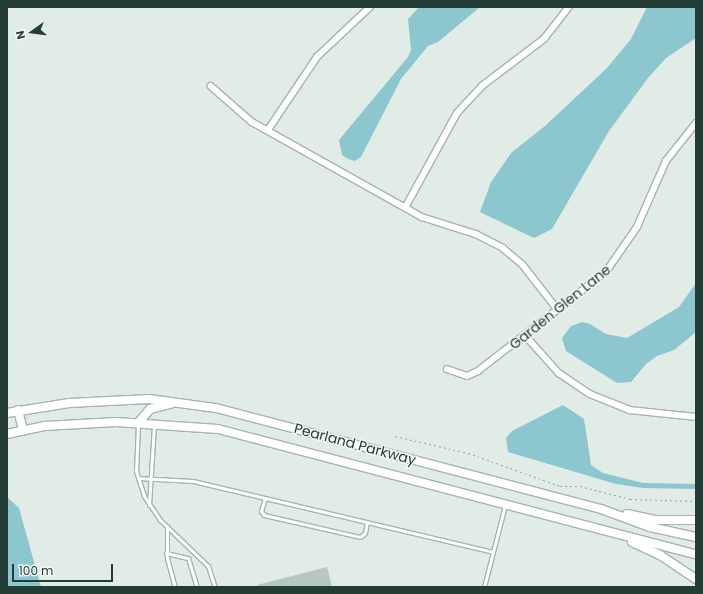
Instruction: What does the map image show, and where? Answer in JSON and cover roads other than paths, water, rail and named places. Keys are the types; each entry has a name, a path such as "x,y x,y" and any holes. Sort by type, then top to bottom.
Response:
{"main road":[{"name":"Pearland Parkway","path":"7,413 18,410 110,400 185,402 216,408 601,509 650,527 696,537"},
{"path":"138,423 150,409 185,402"},
{"path":"18,410 23,430"},
{"name":"Pearland Parkway","path":"7,434 23,430 77,424 154,423 218,429 253,437 605,532 696,554"},
{"path":"601,509 656,520 696,520"},
{"path":"605,532 660,555 696,579"}],"street":[{"path":"268,130 317,57 370,7"},
{"path":"405,208 457,113 482,86 544,39 569,7"},
{"path":"211,86 241,115 405,208 434,222 476,234 503,248 523,265 558,310"},
{"name":"Garden Glen Lane","path":"447,369 460,375 473,374 526,336 606,272 622,251 666,161 696,123"},
{"path":"526,336 559,373 590,394 630,410 696,417"}],"lane":[{"path":"138,423 138,478 149,505 208,566 215,587"},
{"path":"149,505 152,479 154,423"},
{"path":"138,478 193,481 493,552"},
{"path":"265,498 261,511 264,514 360,537 365,534 367,522"},
{"path":"484,587 505,505"},
{"path":"168,526 166,553 174,587"},
{"path":"166,553 188,558 197,587"}],"water":[{"path":"419,7 480,7 438,42 428,46 401,79 361,157 355,161 348,159 342,155 339,140 408,57 411,50 408,19"},
{"path":"647,7 696,7 696,38 666,58 648,78 609,131 552,229 534,238 480,212 491,182 512,152 545,126 607,68 631,39"},
{"path":"696,283 696,332 674,350 657,356 646,364 631,382 617,383 566,351 562,338 571,326 582,322 590,324 606,334 627,338 679,307"},
{"path":"563,405 584,419 591,465 603,473 643,483 696,484 696,489 643,488 616,484 508,452 506,438 512,431"},
{"path":"7,497 19,508 41,587 7,587"}]}
